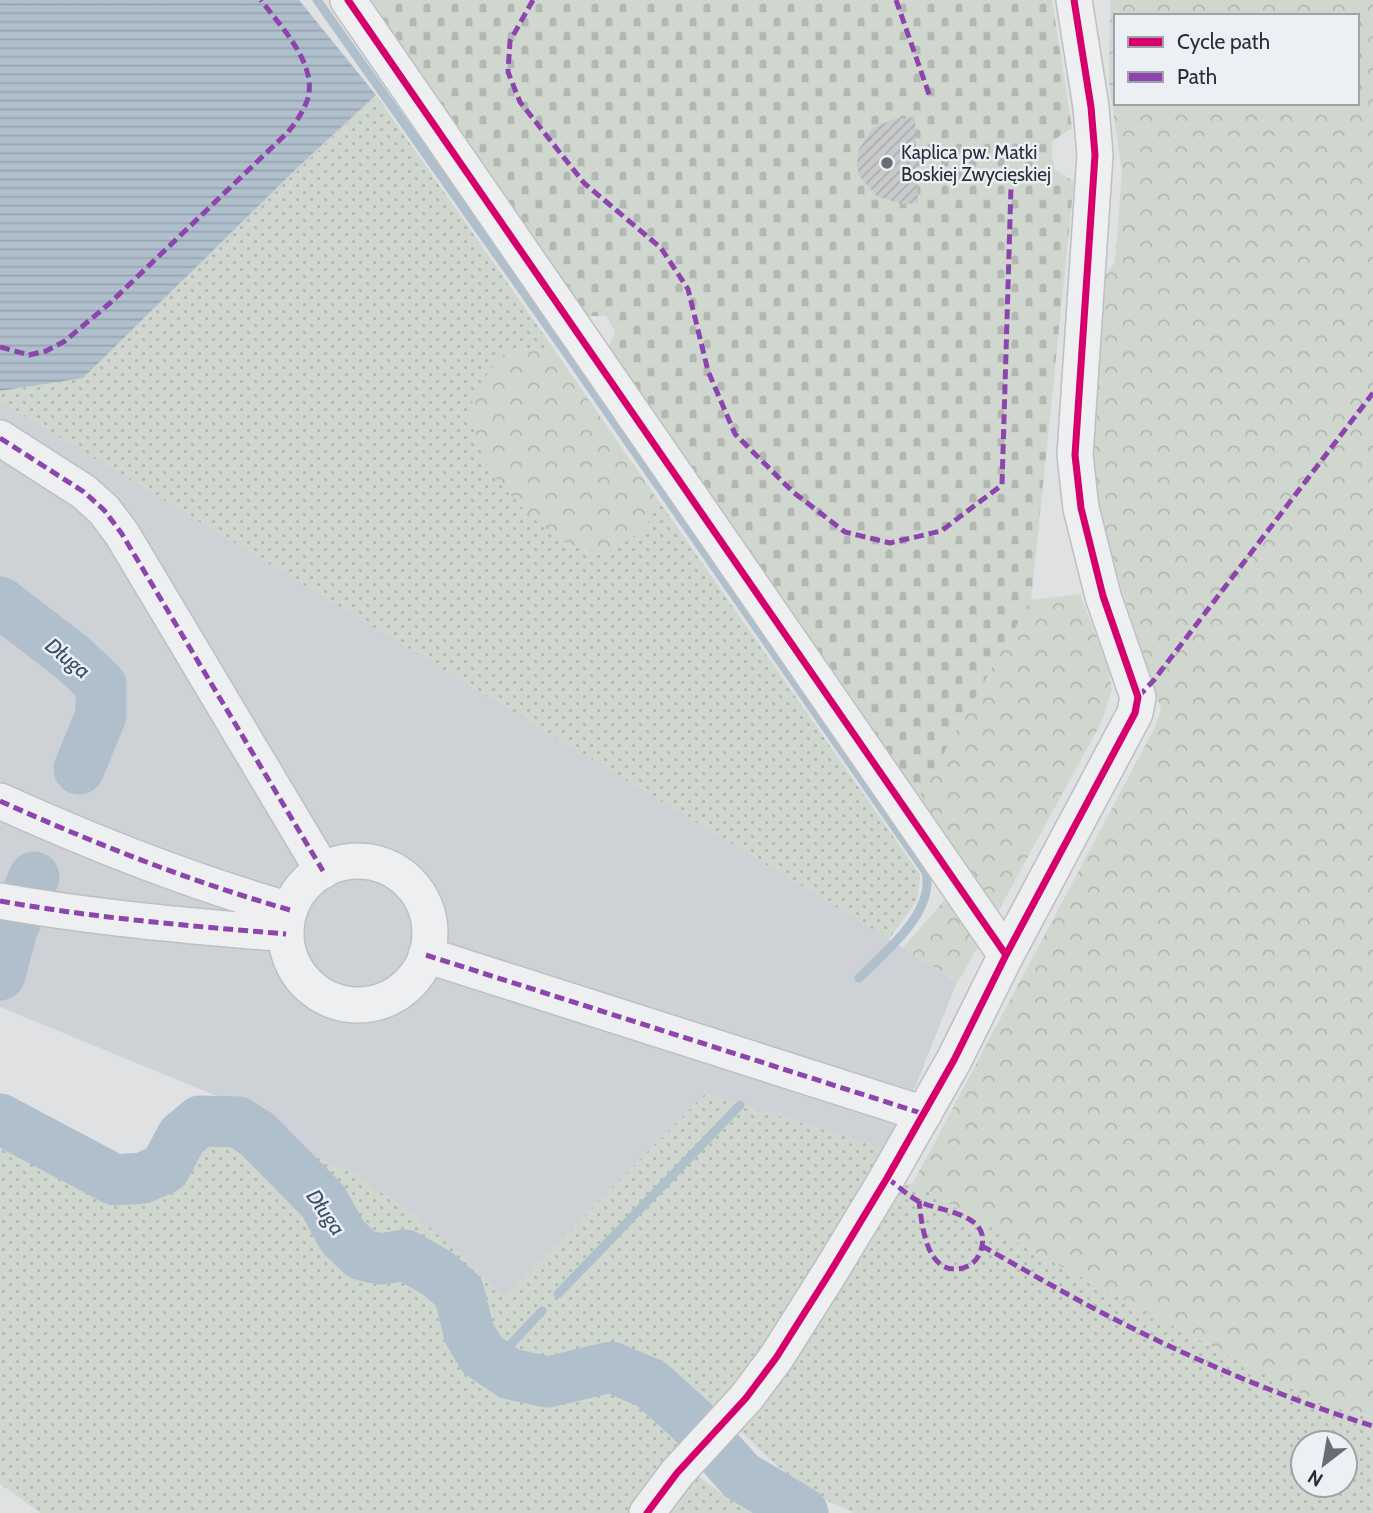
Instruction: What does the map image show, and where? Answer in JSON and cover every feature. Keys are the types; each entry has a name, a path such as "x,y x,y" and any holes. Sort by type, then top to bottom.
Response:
{"street":[{"path":"348,0 1006,955"},
{"path":"647,1513 677,1473 746,1398 776,1358 829,1274 954,1060 1006,955 1135,713 1138,697 1100,584 1081,508 1075,455 1095,155 1091,107 1074,0"},
{"path":"0,438 84,492 104,510 122,534 323,871"},
{"path":"0,801 135,856 249,898 288,921"},
{"path":"358,861 381,865 402,876 419,893 429,915 430,939 425,962 412,982 393,997 371,1004 347,1005 324,997 305,983 292,963 286,940 288,921 297,894 313,876 323,871 334,865 358,861"},
{"path":"0,901 76,915 151,923 288,921"},
{"path":"426,955 924,1114"}],"shaded area":[{"path":"376,95 555,351 507,350 642,530 660,503 920,875 917,900 889,939 957,982 890,1150 705,1094 504,1297 431,1228 357,1175 293,1147 246,1108 0,1007 0,391 83,378 298,167"}],"green space":[{"path":"364,0 1052,0 1072,128 1052,141 1052,156 1054,169 1074,182 1031,600 915,803 605,356 615,331 606,316 580,316"},
{"path":"1110,0 1373,0 1373,1417 1317,1402 1045,1258 913,1183 1155,727 1161,709 1121,588 1092,512 1086,451 1100,285 1115,262 1122,172 1109,83"},
{"path":"376,95 555,351 507,350 642,530 660,503 920,875 917,900 889,939 0,401 0,391 83,378"},
{"path":"1061,309 1031,600 1080,594 1108,667 1112,690 1102,721 994,919 915,803"},
{"path":"507,350 555,351 660,503 642,530 607,555 563,542 529,515 488,470 469,414 477,387"},
{"path":"948,896 980,943 958,982 903,948"},
{"path":"705,1094 890,1150 721,1417 639,1365 617,1355 570,1357 531,1363 505,1357 486,1340 477,1321 472,1296 442,1262 398,1241 375,1242 359,1234 327,1184 293,1147 357,1175 431,1228 504,1297"},
{"path":"213,1135 234,1140 268,1167 304,1206 343,1258 365,1272 419,1280 438,1292 449,1307 455,1343 477,1371 492,1382 524,1393 559,1395 619,1384 648,1398 676,1421 690,1445 635,1513 41,1513 0,1484 0,1137 70,1181 112,1197 143,1196 172,1181 193,1143"},
{"path":"913,1183 1045,1258 1317,1402 1373,1417 1373,1513 854,1513 800,1488 735,1426 895,1189"},
{"path":"693,1472 723,1495 777,1513 661,1513"}],"water":[{"path":"0,0 299,0 376,95 298,167 83,378 0,391"}],"building":[{"name":"Kaplica pw. Matki Boskiej Zwycięskiej","path":"915,117 918,203 902,204 877,196 858,175 858,151 872,128 894,119"}],"waterway":[{"path":"317,0 565,351 926,872 927,887 916,917 894,944 859,978"},
{"name":"Długa","path":"0,602 74,659 101,685 101,715 79,769"},
{"name":"Długa","path":"0,975 12,930 34,877"},
{"path":"558,1294 740,1105"},
{"name":"Długa","path":"0,1119 115,1180 143,1178 165,1168 182,1136 200,1121 238,1122 257,1134 323,1201 343,1237 362,1255 381,1259 405,1255 437,1273 459,1292 469,1333 482,1355 510,1374 548,1382 611,1367 651,1384 694,1423 741,1476 803,1513"},
{"path":"494,1362 542,1311"}],"marked path":[{"path":"0,347 29,355 46,351 65,341 110,303 288,132 308,98 307,72 287,33 261,0"},
{"path":"533,0 510,41 508,72 520,102 584,183 661,248 688,289 708,371 735,434 793,492 845,532 890,543 941,531 1002,485 1011,187"},
{"path":"896,0 930,97"},
{"path":"1138,697 1154,680 1373,393"},
{"path":"0,438 84,492 104,510 122,534 323,871"},
{"path":"0,801 143,861 290,910"},
{"path":"0,901 107,917 286,934"},
{"path":"426,955 924,1114"},
{"path":"887,1178 918,1201 927,1205 962,1215 972,1221 983,1237 981,1250 974,1262 963,1268 951,1269 941,1265 928,1247 924,1235 920,1211 919,1201"},
{"path":"982,1246 1094,1309 1191,1356 1281,1394 1373,1426"}],"cycle path":[{"path":"348,0 1006,955"},
{"path":"647,1513 677,1473 746,1398 776,1358 829,1274 954,1060 1006,955 1135,713 1138,697 1103,596 1081,508 1075,455 1095,155 1091,107 1074,0"}],"place":[{"name":"Kaplica pw. Matki Boskiej Zwycięskiej","path":"887,163"}]}
